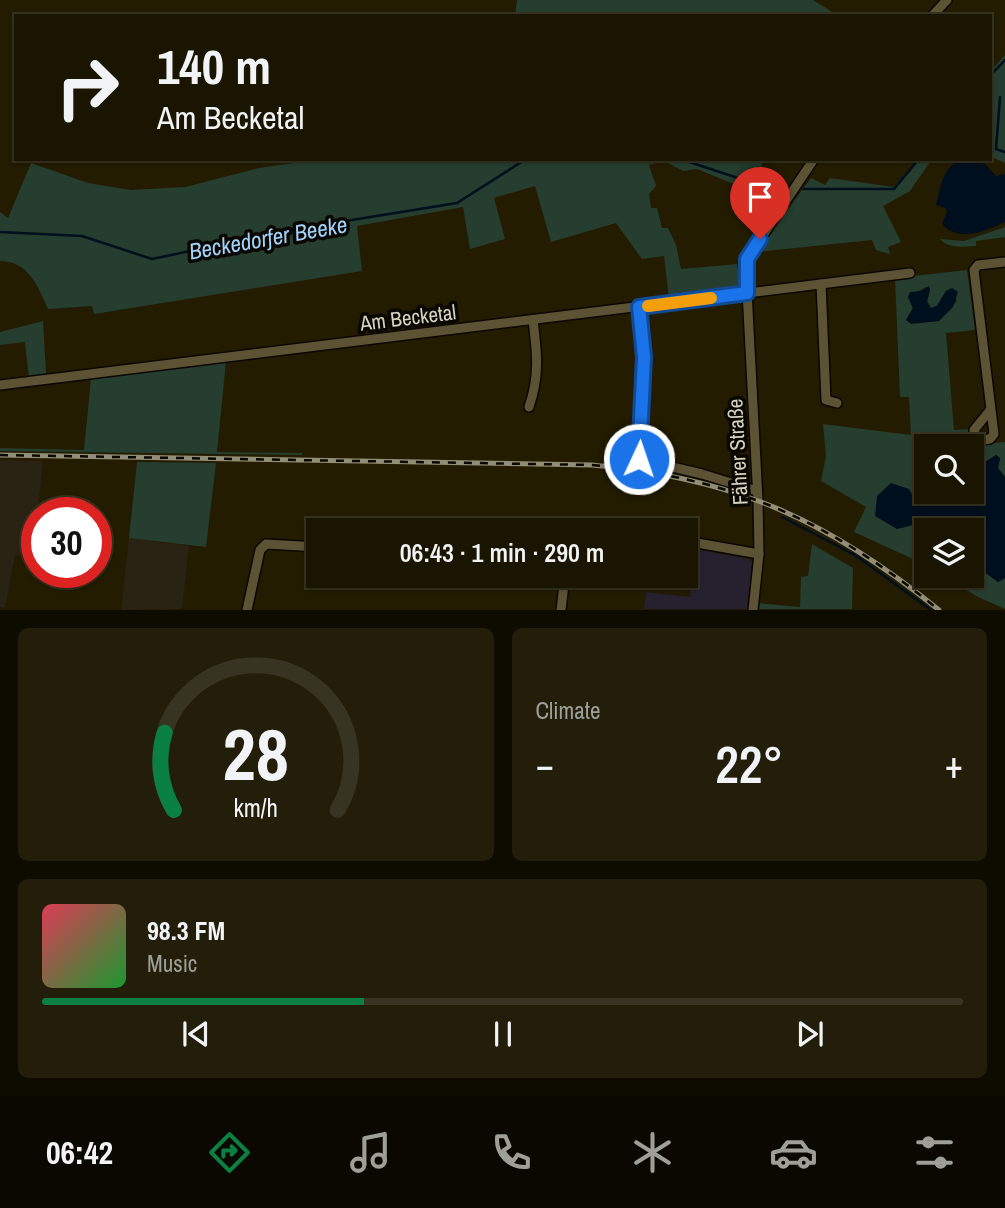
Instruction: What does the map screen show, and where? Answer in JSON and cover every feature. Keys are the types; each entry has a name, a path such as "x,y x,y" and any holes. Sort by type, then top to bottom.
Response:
{"street":[{"path":"934,14 947,0"},
{"name":"Fährer Straße","path":"753,610 759,554 747,259 813,161"},
{"path":"991,409 974,270 978,265 1005,262"},
{"name":"Am Becketal","path":"0,385 910,273"},
{"path":"821,284 826,400 836,403"},
{"path":"639,307 644,357 639,459 757,491"},
{"path":"529,407 537,385 538,360 533,320"},
{"path":"698,543 759,554"},
{"path":"247,610 260,550 266,544 306,546"},
{"path":"561,610 564,588"}],"shaded area":[{"path":"0,460 43,461 39,497 21,497 21,556 15,555 5,608 0,607"},
{"path":"129,538 189,546 182,609 121,610"},
{"path":"698,550 749,559 752,563 747,609 644,609 646,592 690,597 691,588 698,588"}],"green space":[{"path":"517,0 813,0 836,14 515,14"},
{"path":"1005,55 1005,163 992,157 992,70"},
{"path":"308,161 664,161 649,165 656,186 649,194 651,208 657,208 662,228 668,228 676,245 681,269 737,264 741,290 669,299 664,256 642,259 616,223 551,242 535,186 494,198 505,239 470,249 463,207 357,226 362,271 94,314 92,306 48,309 36,284 25,270 10,262 0,261 0,212 8,218 31,163 88,183 131,190 185,187 259,168"},
{"path":"664,161 761,161 766,190 751,191 697,169 683,171"},
{"path":"916,161 931,161 910,191 883,206 901,242 888,247 890,254 876,250 872,240 756,252 811,178 825,185 830,178 894,187"},
{"path":"1005,227 1005,237 976,241 976,246 952,246 940,239 964,241"},
{"path":"967,270 975,330 946,333 954,430 970,429 974,434 914,434 914,504 917,504 913,525 914,560 854,532 866,507 821,481 826,456 823,424 911,435 909,397 900,397 895,278","holes":["926,287 930,290 927,302 931,308 937,306 946,291 952,288 957,301 939,321 917,323 906,320 913,308 908,297"]},
{"path":"43,321 46,373 29,379 25,342 0,345 0,332"},
{"path":"226,361 217,452 303,453 302,455 0,451 0,448 84,450 91,378"},
{"path":"1005,442 1005,477 998,468 1000,458 996,455 984,463 984,444"},
{"path":"137,462 216,463 206,547 129,538"},
{"path":"812,544 853,568 852,609 758,609 758,603 800,607 801,577 808,576"},
{"path":"984,572 998,582 1005,578 1005,609 963,588 984,588"}],"water":[{"path":"967,161 985,164 996,176 1005,174 1005,222 973,234 956,233 942,224 946,208 936,205 946,173 955,163"},
{"path":"929,286 927,301 931,308 937,306 946,291 952,288 958,292 953,307 939,321 911,324 906,320 913,308 908,297 910,292 921,291"},
{"path":"996,455 1000,458 998,468 1005,477 1005,578 998,582 984,572 984,518 914,518 914,525 897,529 875,516 877,496 891,483 909,489 914,504 984,504 984,463"}],"waterway":[{"name":"Beckedorfer Beeke","path":"992,74 1005,60"},
{"path":"1000,97 996,149 1005,152"},
{"name":"Beckedorfer Beeke","path":"0,232 82,236 152,259 296,229 457,203 523,161"},
{"name":"Beckedorfer Beeke","path":"686,161 747,181 765,182"},
{"name":"Beckedorfer Beeke","path":"804,189 894,189 917,161"},
{"path":"782,517 855,555 931,610"}],"railway":[{"path":"0,455 592,465 643,471 691,480 778,509 858,551 939,610"}],"slow traffic":[{"path":"648,306 711,298"}],"route":[{"path":"639,459 644,357 639,307 747,293 747,259 760,239"}]}
